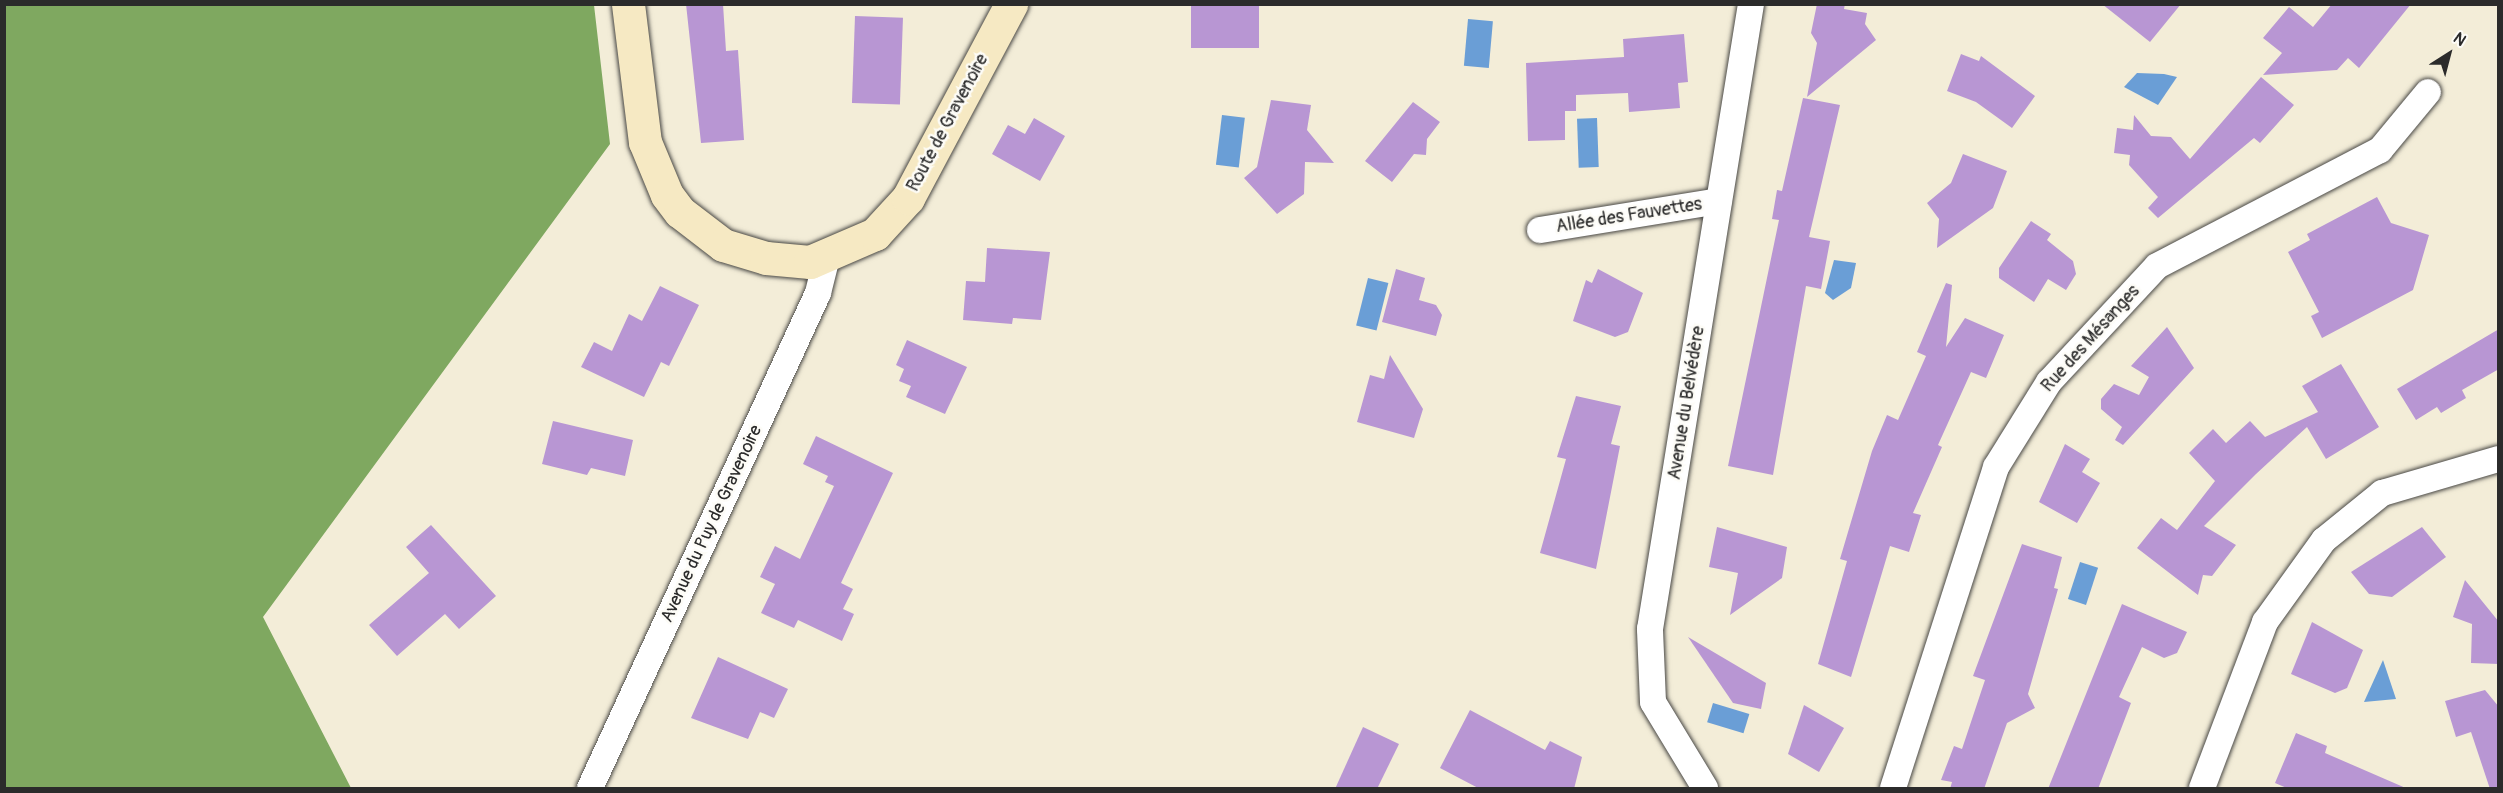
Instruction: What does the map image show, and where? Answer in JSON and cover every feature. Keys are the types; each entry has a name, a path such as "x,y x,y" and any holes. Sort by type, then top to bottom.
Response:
{"street":[{"name":"Route de Gravenoire","path":"628,4 648,157 680,212 709,237 745,252 790,261 827,257 875,234 908,198 1011,4"},
{"name":"Avenue du Belvédère","path":"1706,789 1653,702 1650,629 1751,4"},
{"name":"Rue des Mésanges","path":"1893,789 1996,468 2049,382 2157,266 2380,150 2428,92"},
{"name":"Allée des Fauvettes","path":"1540,231 1719,201"},
{"name":"Avenue du Puy de Gravenoire","path":"590,789 818,293 827,257"},
{"path":"2202,789 2265,622 2324,540 2382,493 2499,459"}],"green space":[{"path":"5,4 594,5 610,144 263,617 351,788 5,788"}],"water":[{"path":"1468,19 1493,21 1489,68 1464,66"},
{"path":"2137,73 2177,77 2158,105 2124,87"},
{"path":"1222,115 1245,118 1239,167 1216,165"},
{"path":"1597,118 1599,167 1579,168 1577,119"},
{"path":"1834,260 1856,263 1851,288 1833,300 1825,293"},
{"path":"1368,278 1388,283 1377,331 1356,326"},
{"path":"2080,562 2098,568 2086,605 2068,599"},
{"path":"2383,660 2396,699 2364,702"},
{"path":"1713,703 1749,714 1743,733 1707,722"}],"building":[{"path":"686,4 723,4 726,51 738,50 744,140 701,143"},
{"path":"1191,4 1259,4 1259,48 1191,48"},
{"path":"1817,4 1845,4 1844,9 1867,13 1865,24 1876,40 1807,97 1817,43 1811,33"},
{"path":"2102,4 2181,4 2150,42"},
{"path":"2332,4 2411,4 2359,68 2348,58 2337,70 2263,75 2282,53 2263,38 2289,7 2313,27"},
{"path":"855,16 903,18 900,105 852,103"},
{"path":"1684,34 1688,82 1678,83 1680,108 1629,112 1628,93 1576,95 1576,111 1565,111 1565,140 1528,141 1526,63 1624,57 1623,39"},
{"path":"1961,54 1979,61 1981,56 2035,96 2012,128 1976,102 1947,91"},
{"path":"2261,77 2294,105 2260,143 2254,138 2158,218 2148,208 2158,197 2129,165 2130,155 2114,153 2117,128 2133,130 2134,115 2151,136 2171,137 2190,159"},
{"path":"1803,98 1840,105 1809,237 1830,241 1821,289 1806,286 1773,475 1728,466 1779,220 1772,219 1777,190 1782,191"},
{"path":"1271,100 1311,105 1307,130 1334,163 1305,162 1304,194 1277,214 1244,178 1257,167"},
{"path":"1413,102 1440,122 1427,139 1426,155 1414,154 1392,182 1365,161"},
{"path":"1034,118 1065,136 1040,181 992,154 1008,125 1025,134"},
{"path":"1963,154 2007,171 1993,208 1937,248 1939,219 1927,203 1951,183"},
{"path":"2377,197 2391,223 2429,235 2413,290 2322,338 2311,316 2319,312 2288,252 2310,240 2307,234"},
{"path":"2031,221 2051,234 2047,240 2073,261 2076,274 2066,290 2048,279 2034,302 1999,278 1999,268"},
{"path":"987,248 1050,252 1041,320 1013,318 1012,324 963,320 966,281 985,282"},
{"path":"1396,269 1425,278 1419,300 1436,305 1442,315 1436,336 1382,322"},
{"path":"1598,269 1643,293 1628,332 1615,337 1573,321 1586,280 1592,283"},
{"path":"1946,283 1952,285 1946,347 1965,318 2004,335 1986,378 1971,372 1938,445 1942,447 1913,513 1921,515 1909,552 1890,546 1851,677 1818,664 1847,561 1840,559 1872,451 1887,415 1898,420 1926,356 1917,352"},
{"path":"660,286 699,305 669,366 661,362 644,397 581,367 594,342 612,351 629,314 642,321"},
{"path":"2167,327 2194,368 2123,445 2115,440 2122,427 2101,409 2101,399 2114,384 2139,395 2149,377 2131,366"},
{"path":"2499,329 2499,369 2462,390 2466,398 2441,413 2437,407 2416,420 2397,389"},
{"path":"907,340 967,367 945,414 906,397 911,386 899,381 904,369 896,365"},
{"path":"1390,355 1423,409 1414,438 1357,422 1370,375 1384,379"},
{"path":"2341,364 2379,427 2326,459 2307,427 2256,474 2204,526 2236,545 2212,576 2203,575 2198,595 2137,548 2161,518 2177,530 2215,481 2189,453 2213,429 2226,443 2250,421 2265,437 2318,412 2302,386"},
{"path":"1576,396 1621,406 1611,444 1620,446 1596,569 1540,553 1566,459 1557,457"},
{"path":"553,421 633,440 625,476 591,468 587,475 542,464"},
{"path":"816,436 893,473 841,583 853,589 843,609 854,614 842,641 798,620 794,628 761,613 775,584 760,577 775,546 800,559 834,486 825,482 828,476 803,464"},
{"path":"2065,444 2090,459 2082,472 2100,483 2077,523 2039,502"},
{"path":"431,525 496,596 459,629 445,614 397,656 369,625 429,573 406,547"},
{"path":"1717,527 1787,547 1782,578 1730,615 1738,573 1709,567"},
{"path":"2422,527 2446,557 2392,597 2369,594 2351,572"},
{"path":"2022,544 2062,557 2054,588 2058,589 2028,694 2035,708 2007,723 1984,789 1950,789 1952,782 1941,780 1954,746 1962,749 1985,680 1973,676"},
{"path":"2465,580 2499,622 2499,664 2471,663 2472,624 2453,617"},
{"path":"2122,604 2187,632 2177,653 2164,658 2142,647 2119,697 2131,703 2098,789 2048,789"},
{"path":"2312,622 2363,650 2347,688 2335,693 2291,674"},
{"path":"1688,637 1766,683 1761,709 1733,703"},
{"path":"718,657 788,689 774,718 760,712 748,739 691,718"},
{"path":"2485,690 2499,707 2499,789 2490,789 2471,732 2456,737 2445,701"},
{"path":"1804,705 1844,728 1819,772 1788,754"},
{"path":"1470,710 1545,750 1550,741 1582,757 1574,789 1480,789 1440,768"},
{"path":"1363,727 1399,744 1377,789 1335,789"},
{"path":"2296,733 2327,746 2325,753 2408,789 2289,789 2275,783"}]}
